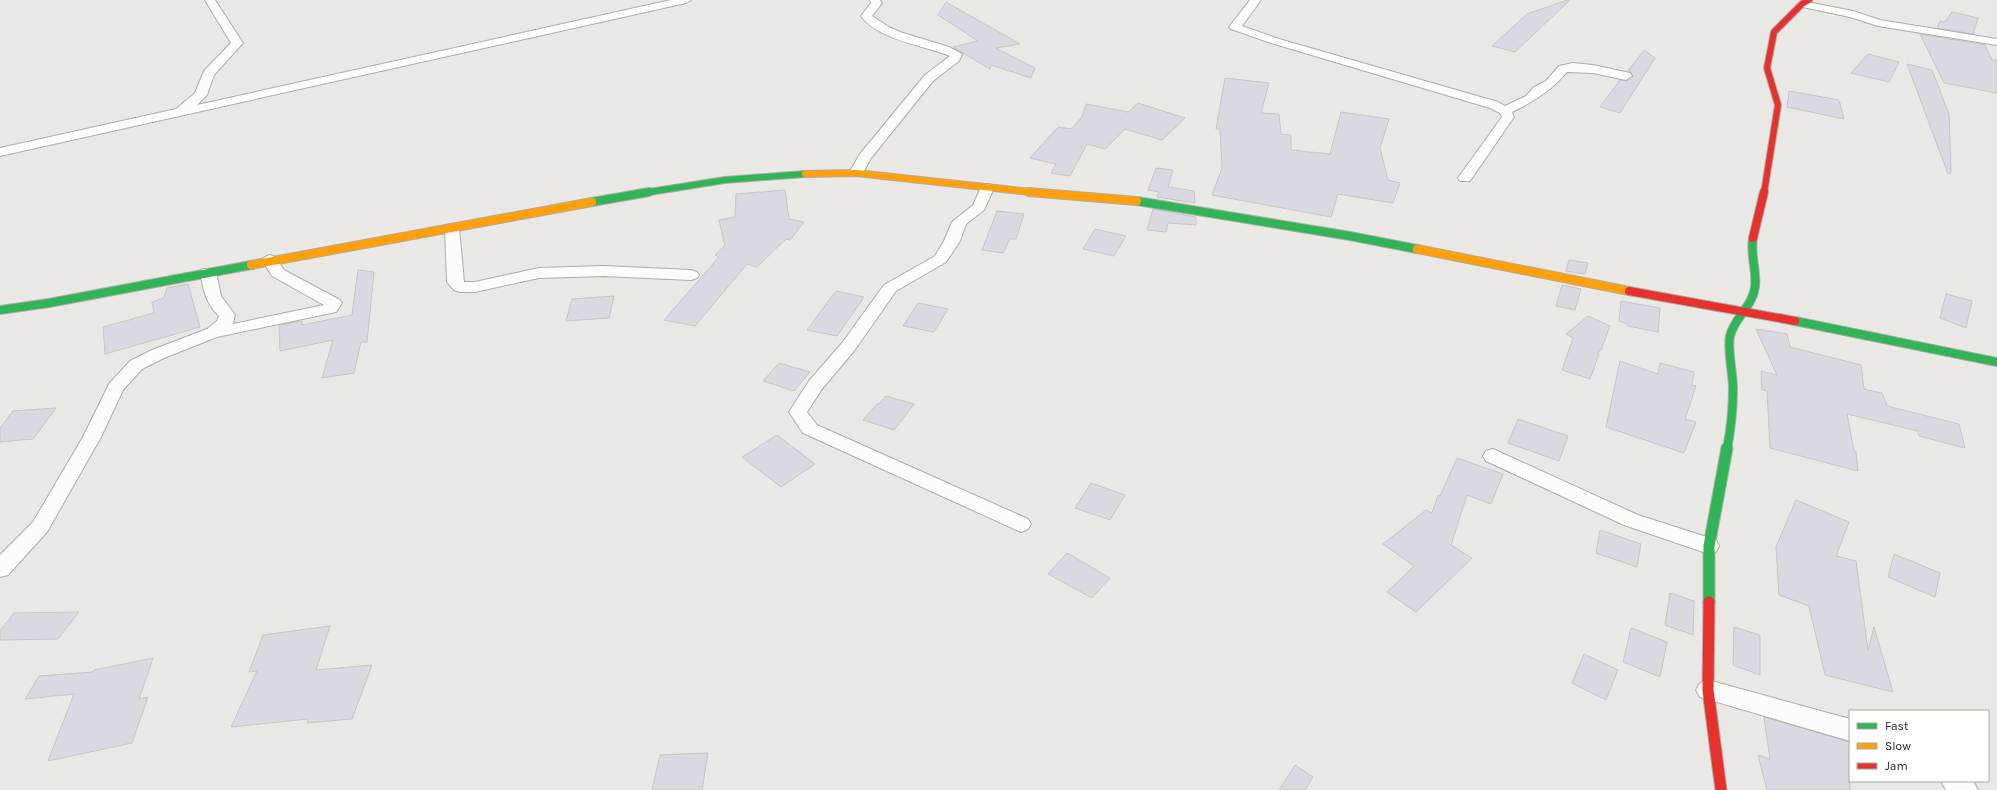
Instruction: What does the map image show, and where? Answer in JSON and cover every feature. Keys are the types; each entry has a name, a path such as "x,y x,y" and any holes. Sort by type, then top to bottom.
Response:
{"street":[{"path":"180,112 201,95 208,74 237,43 210,0"},
{"path":"0,152 686,0"},
{"path":"856,173 865,157 929,78 955,59 956,54 893,33 872,23 866,16 870,9 878,3 875,0"},
{"path":"1256,0 1235,27 1275,41 1494,105 1506,111 1508,117 1465,178"},
{"path":"1721,790 1708,690 1710,546 1730,427 1733,388 1730,336 1746,310 1755,287 1750,249 1755,223 1765,189 1778,104 1767,68 1774,32 1806,2 1853,14 1878,23 1997,42"},
{"path":"1506,111 1530,99 1538,90 1550,84 1563,69 1573,67 1593,69 1626,76"},
{"path":"0,310 49,303 270,260 649,191 717,182 798,174 856,173 987,188 1154,203 1268,221 1682,301 1746,310 1824,328 1997,362"},
{"path":"987,188 980,206 959,222 952,241 941,259 890,288 848,347 815,385 798,412 810,429 1021,524"},
{"path":"452,228 455,282 460,287 475,287 538,273 603,271 691,275"},
{"path":"0,569 40,527 92,437 115,388 136,365 158,354 213,333 330,309 334,303 278,273 270,260"},
{"path":"208,272 211,290 217,306 227,315 225,323 213,333"},
{"path":"1493,456 1631,520 1710,546"},
{"path":"1708,690 1849,730"},
{"path":"1955,782 1965,790"}],"building":[{"path":"1570,0 1515,52 1492,46 1527,14"},
{"path":"946,2 1020,44 996,48 1035,68 1031,78 991,65 990,69 953,47 978,41 938,15"},
{"path":"1952,12 1978,18 1973,34 1937,28 1940,21 1945,22"},
{"path":"1920,34 1985,45 1992,60 1997,60 1997,93 1944,83"},
{"path":"1644,50 1655,58 1620,113 1600,107 1620,80 1627,81 1633,77 1631,72 1628,71"},
{"path":"1868,54 1899,62 1889,82 1851,73"},
{"path":"1907,64 1932,70 1949,114 1951,173 1948,174"},
{"path":"1225,78 1269,83 1261,113 1279,114 1281,134 1291,135 1291,150 1330,154 1341,112 1389,119 1380,148 1388,180 1400,183 1393,203 1338,194 1331,217 1212,195 1222,168 1220,129 1216,129"},
{"path":"1789,91 1839,100 1844,119 1787,107"},
{"path":"1138,103 1185,118 1162,140 1125,129 1105,149 1087,144 1070,176 1051,173 1056,164 1030,158 1058,127 1071,129 1082,117 1086,104 1128,112"},
{"path":"1156,168 1173,170 1168,187 1194,191 1195,203 1157,197 1159,192 1148,190"},
{"path":"785,190 789,219 804,222 790,240 786,239 757,267 747,264 695,326 664,320 719,257 715,255 725,246 719,220 735,217 736,194"},
{"path":"1153,209 1196,217 1196,225 1168,223 1166,232 1147,230"},
{"path":"997,211 1024,214 1016,239 1010,239 1003,253 982,250"},
{"path":"1095,229 1126,236 1114,256 1083,249"},
{"path":"1569,260 1588,263 1585,274 1566,271"},
{"path":"358,270 374,272 367,342 361,342 354,373 322,378 333,340 280,351 279,325 302,321 302,325 352,315"},
{"path":"188,284 200,327 105,354 103,327 154,313 152,302 164,298 167,288"},
{"path":"1562,285 1581,289 1575,310 1556,306"},
{"path":"836,291 864,297 837,336 807,330"},
{"path":"1946,294 1972,301 1966,328 1940,318"},
{"path":"614,296 609,318 566,321 572,299"},
{"path":"1621,301 1660,308 1658,332 1628,326 1628,324 1619,321"},
{"path":"918,303 948,309 934,332 903,326"},
{"path":"1588,316 1610,326 1601,350 1597,353 1599,354 1590,379 1562,370 1573,338 1566,334"},
{"path":"1756,329 1787,334 1790,347 1861,365 1864,389 1882,393 1887,406 1959,424 1965,448 1919,436 1918,431 1847,414 1854,451 1856,452 1858,471 1770,448 1767,391 1762,390 1761,371 1777,375"},
{"path":"1620,361 1658,374 1660,363 1694,372 1692,385 1696,386 1685,419 1696,422 1684,453 1606,427"},
{"path":"779,363 810,372 794,391 763,381"},
{"path":"886,396 914,404 894,430 863,420"},
{"path":"56,408 33,439 0,442 0,428 13,411"},
{"path":"1518,419 1568,436 1559,461 1508,443"},
{"path":"777,435 815,464 781,487 742,457"},
{"path":"1457,458 1503,474 1491,504 1467,495 1451,545 1472,558 1416,612 1387,592 1414,566 1383,544 1426,510 1432,513 1438,495 1440,496"},
{"path":"1091,483 1125,495 1110,520 1075,508"},
{"path":"1796,500 1849,522 1836,556 1856,561 1868,650 1874,627 1893,692 1825,675 1809,606 1779,595 1776,547"},
{"path":"1600,530 1641,544 1637,567 1596,553"},
{"path":"1067,553 1110,578 1092,598 1048,574"},
{"path":"1894,554 1940,573 1935,597 1888,577"},
{"path":"1670,593 1694,601 1693,635 1665,625"},
{"path":"79,612 58,639 0,640 0,631 14,613"},
{"path":"330,626 316,670 372,665 352,719 307,723 308,719 231,727 257,671 249,672 263,635"},
{"path":"1734,627 1760,635 1760,675 1733,665"},
{"path":"1631,628 1667,642 1660,677 1623,662"},
{"path":"1584,654 1618,670 1606,700 1572,683"},
{"path":"153,658 139,699 148,697 132,743 48,761 74,694 25,699 39,676 93,672 94,670"},
{"path":"1764,717 1849,742 1850,790 1767,790 1758,755 1770,759"},
{"path":"708,753 702,790 652,790 660,755"},
{"path":"1295,765 1313,777 1305,790 1279,790"}],"traffic: fast":[{"path":"592,202 725,180 805,174"},
{"path":"1137,201 1350,236 1417,249"},
{"path":"1709,602 1709,546 1731,427 1733,388 1730,336 1737,321 1746,310 1755,287 1751,249 1753,238"},
{"path":"0,310 49,303 251,265"},
{"path":"1795,321 1997,362"}],"traffic: slow":[{"path":"805,174 856,173 987,188 1137,201"},
{"path":"251,265 592,202"},
{"path":"1417,249 1629,291"}],"traffic: jam":[{"path":"1753,238 1765,189 1778,105 1767,68 1774,32 1802,4 1809,0"},
{"path":"1629,291 1795,321"},
{"path":"1709,602 1708,690 1721,790"}]}
